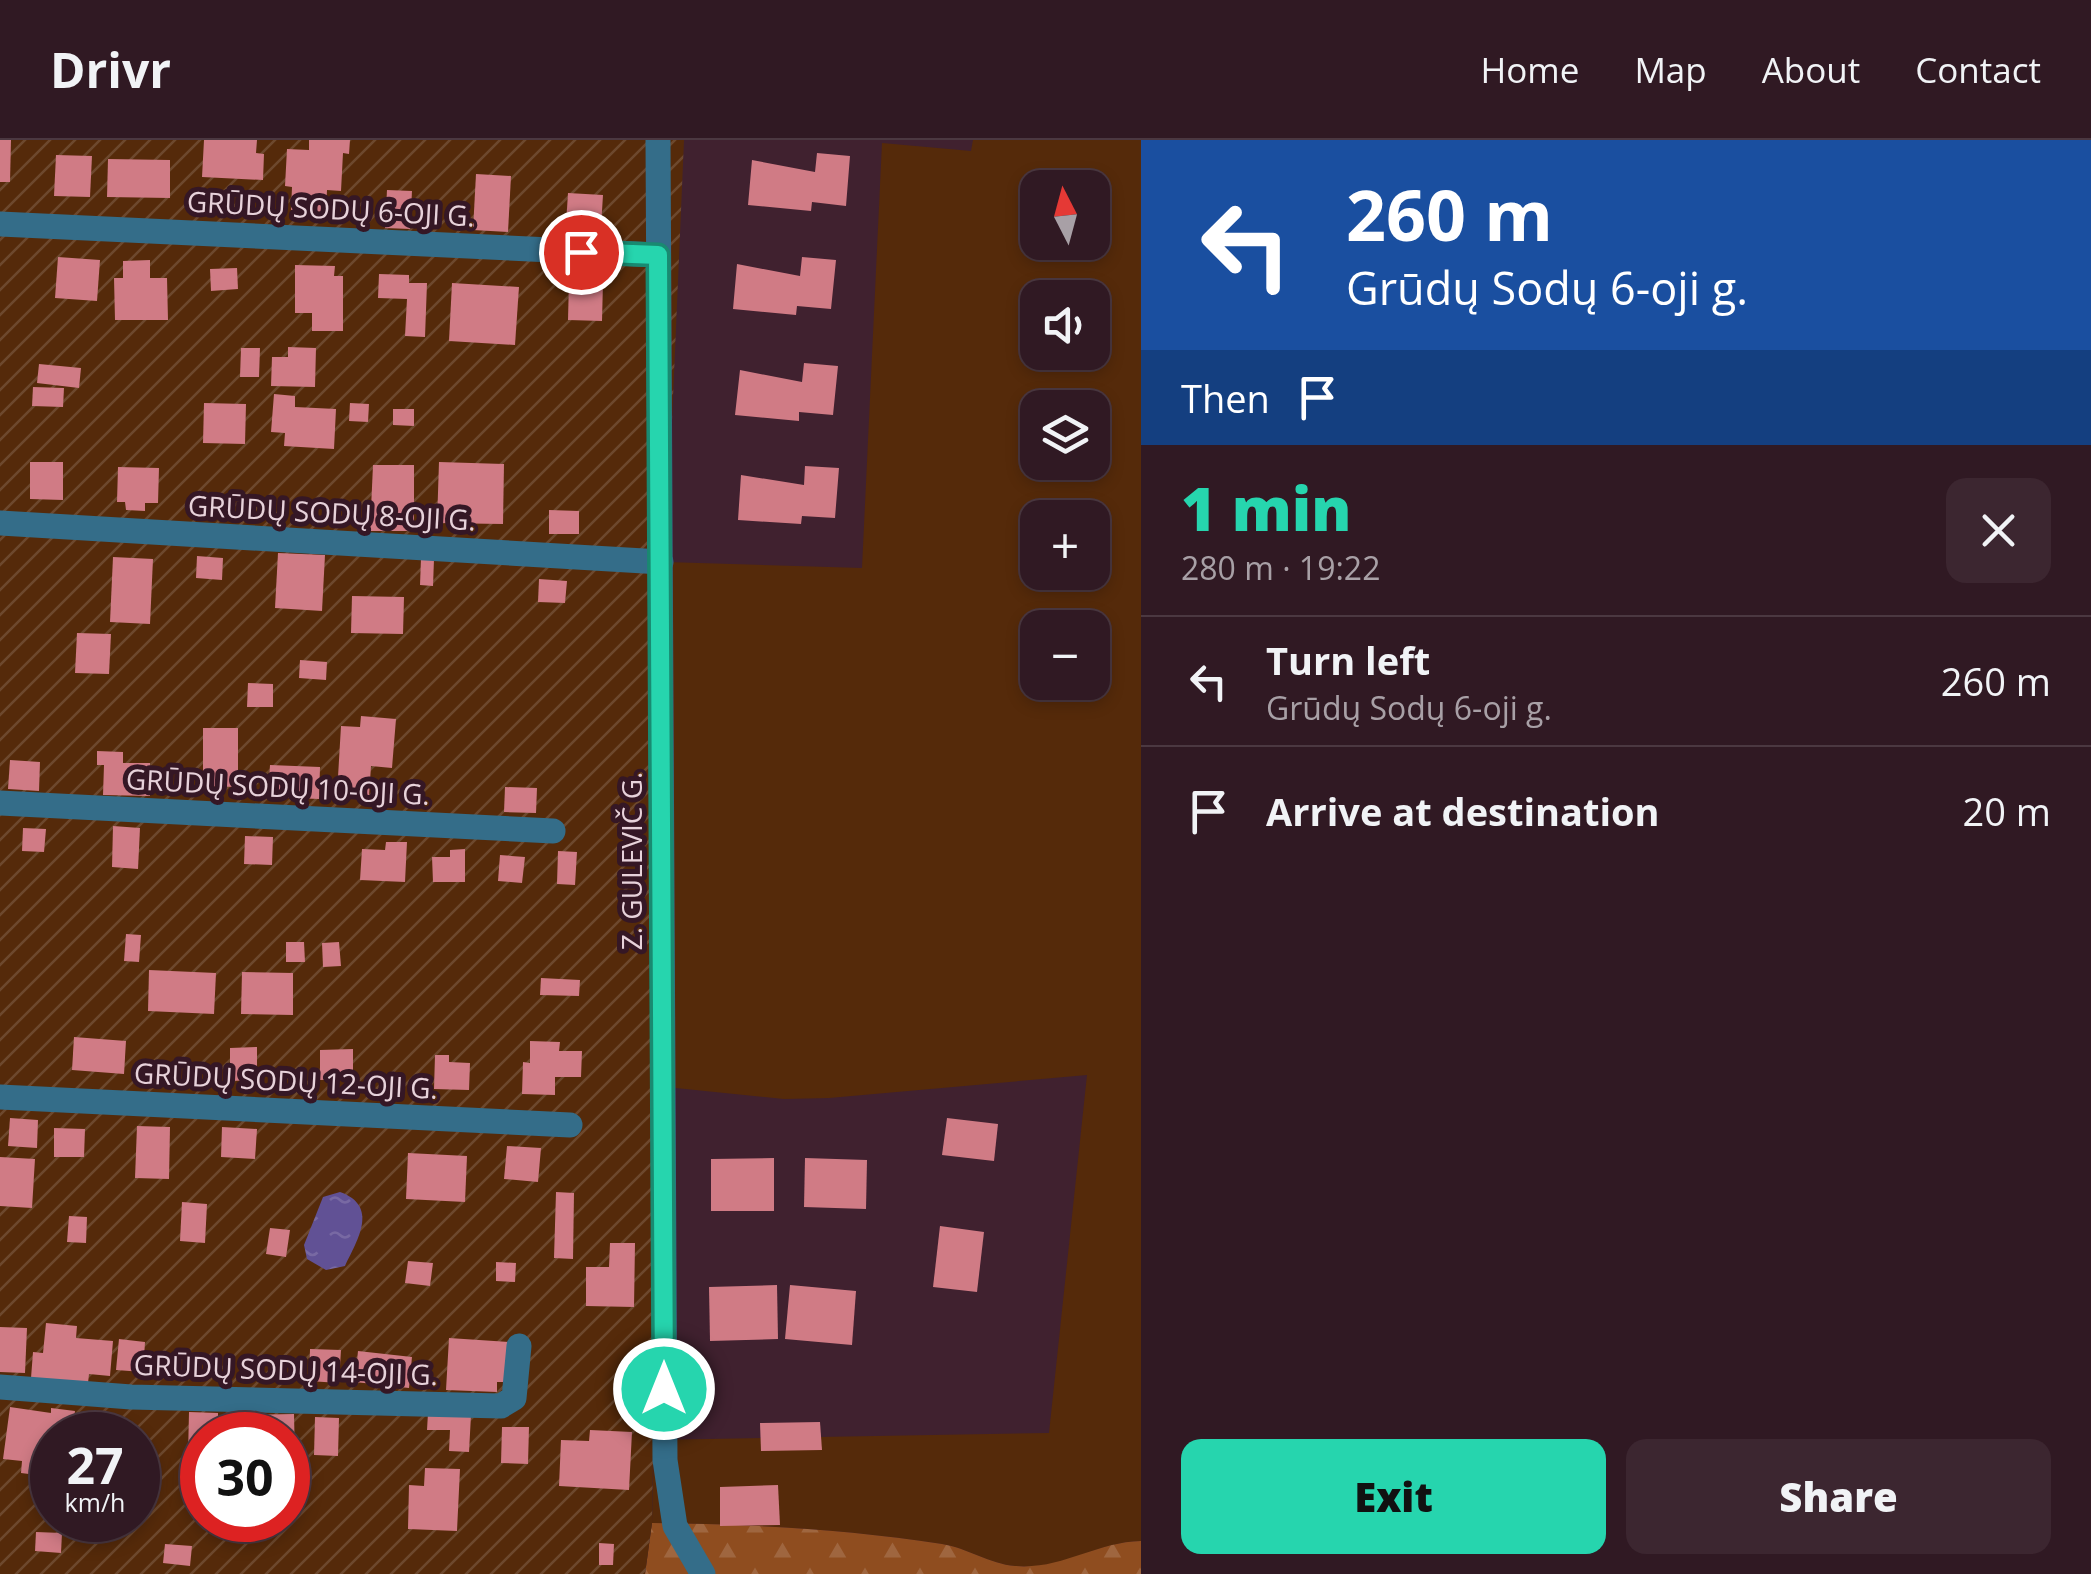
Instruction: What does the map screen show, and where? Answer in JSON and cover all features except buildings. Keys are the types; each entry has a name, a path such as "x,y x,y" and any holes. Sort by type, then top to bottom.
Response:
{"street":[{"name":"Z. GULEVIČ G.","path":"658,140 665,1460 675,1526 703,1574"},
{"name":"GRŪDŲ SODŲ 6-OJI G.","path":"0,224 658,255"},
{"name":"GRŪDŲ SODŲ 8-OJI G.","path":"0,523 661,562"},
{"name":"GRŪDŲ SODŲ 10-OJI G.","path":"0,803 553,831"},
{"name":"GRŪDŲ SODŲ 12-OJI G.","path":"0,1097 570,1124"},
{"name":"GRŪDŲ SODŲ 14-OJI G.","path":"0,1387 131,1397 501,1406 514,1398 520,1346"}],"shaded area":[{"path":"0,140 684,140 666,562 652,1523 645,1574 0,1574"},
{"path":"973,140 1141,140 1141,1541 1032,1566 1006,1565 942,1544 870,1535 652,1523 654,1440 1049,1433 1087,1075 829,1098 784,1099 656,1086 666,562 862,568 882,143 971,151"}],"green space":[{"path":"652,1523 761,1526 906,1539 951,1546 1015,1566 1048,1564 1141,1541 1141,1574 645,1574"}],"water":[{"path":"340,1192 359,1206 362,1224 345,1266 326,1270 307,1259 304,1245 323,1197"}],"route":[{"path":"581,252 658,255 664,1389"}]}
